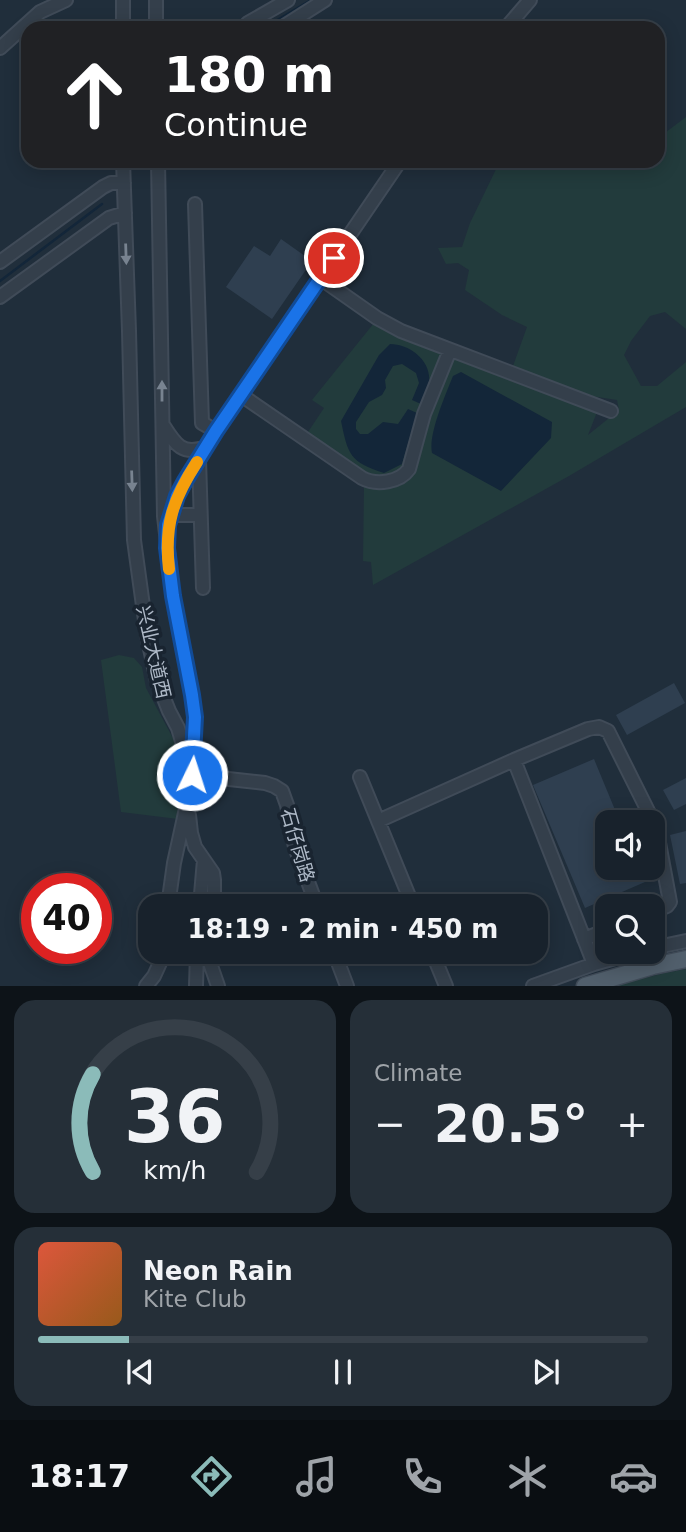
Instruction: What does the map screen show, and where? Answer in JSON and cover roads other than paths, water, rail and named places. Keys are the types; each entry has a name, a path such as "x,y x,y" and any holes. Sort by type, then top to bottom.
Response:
{"main road":[{"path":"585,986 686,959"}],"street":[{"path":"30,21 40,12 66,0"},
{"path":"123,0 123,21"},
{"path":"156,0 156,21"},
{"path":"251,21 288,0"},
{"path":"292,21 325,0"},
{"path":"512,21 530,0"},
{"path":"0,48 21,29"},
{"name":"兴业大道西","path":"123,168 132,491 138,578 157,681 178,729 192,775"},
{"name":"兴业大道西","path":"158,168 163,488 173,596 195,717 192,775"},
{"path":"167,548 168,525 177,496 206,447 395,168"},
{"path":"0,262 103,187 111,183 124,183"},
{"path":"195,204 202,423 216,431"},
{"path":"0,297 109,218 125,213"},
{"path":"320,278 377,318 401,331 611,411"},
{"path":"241,395 369,482 398,478 405,475 409,469 424,414 450,350"},
{"path":"162,423 175,442 188,451 206,447"},
{"path":"199,459 203,588"},
{"path":"172,515 200,515"},
{"path":"378,821 514,760 588,729 599,727 608,731 653,821 670,902 665,907"},
{"path":"514,760 594,964 533,986"},
{"path":"170,894 192,775"},
{"name":"石仔岗路","path":"192,775 265,783 282,792 295,847 313,894"},
{"path":"360,777 408,894"},
{"path":"187,803 195,847 213,873 214,894"},
{"path":"201,894 204,860"},
{"path":"584,939 595,935"},
{"path":"665,945 686,941"},
{"path":"146,986 160,964"},
{"path":"161,986 164,964"},
{"path":"196,986 197,964"},
{"path":"210,964 218,986"},
{"path":"339,964 347,986"},
{"path":"437,964 446,986"}],"water":[{"path":"390,344 405,347 418,355 427,368 429,383 421,404 412,400 419,383 416,373 402,364 393,366 385,380 386,388 382,395 369,402 356,422 356,429 360,434 368,434 383,422 398,424 408,409 417,413 402,464 384,473 364,465 352,456 341,421 379,355"},
{"path":"461,372 552,422 551,438 501,491 432,453 435,425 442,403 453,376"}],"waterway":[{"path":"276,21 311,0"},
{"path":"0,281 102,204"}]}
